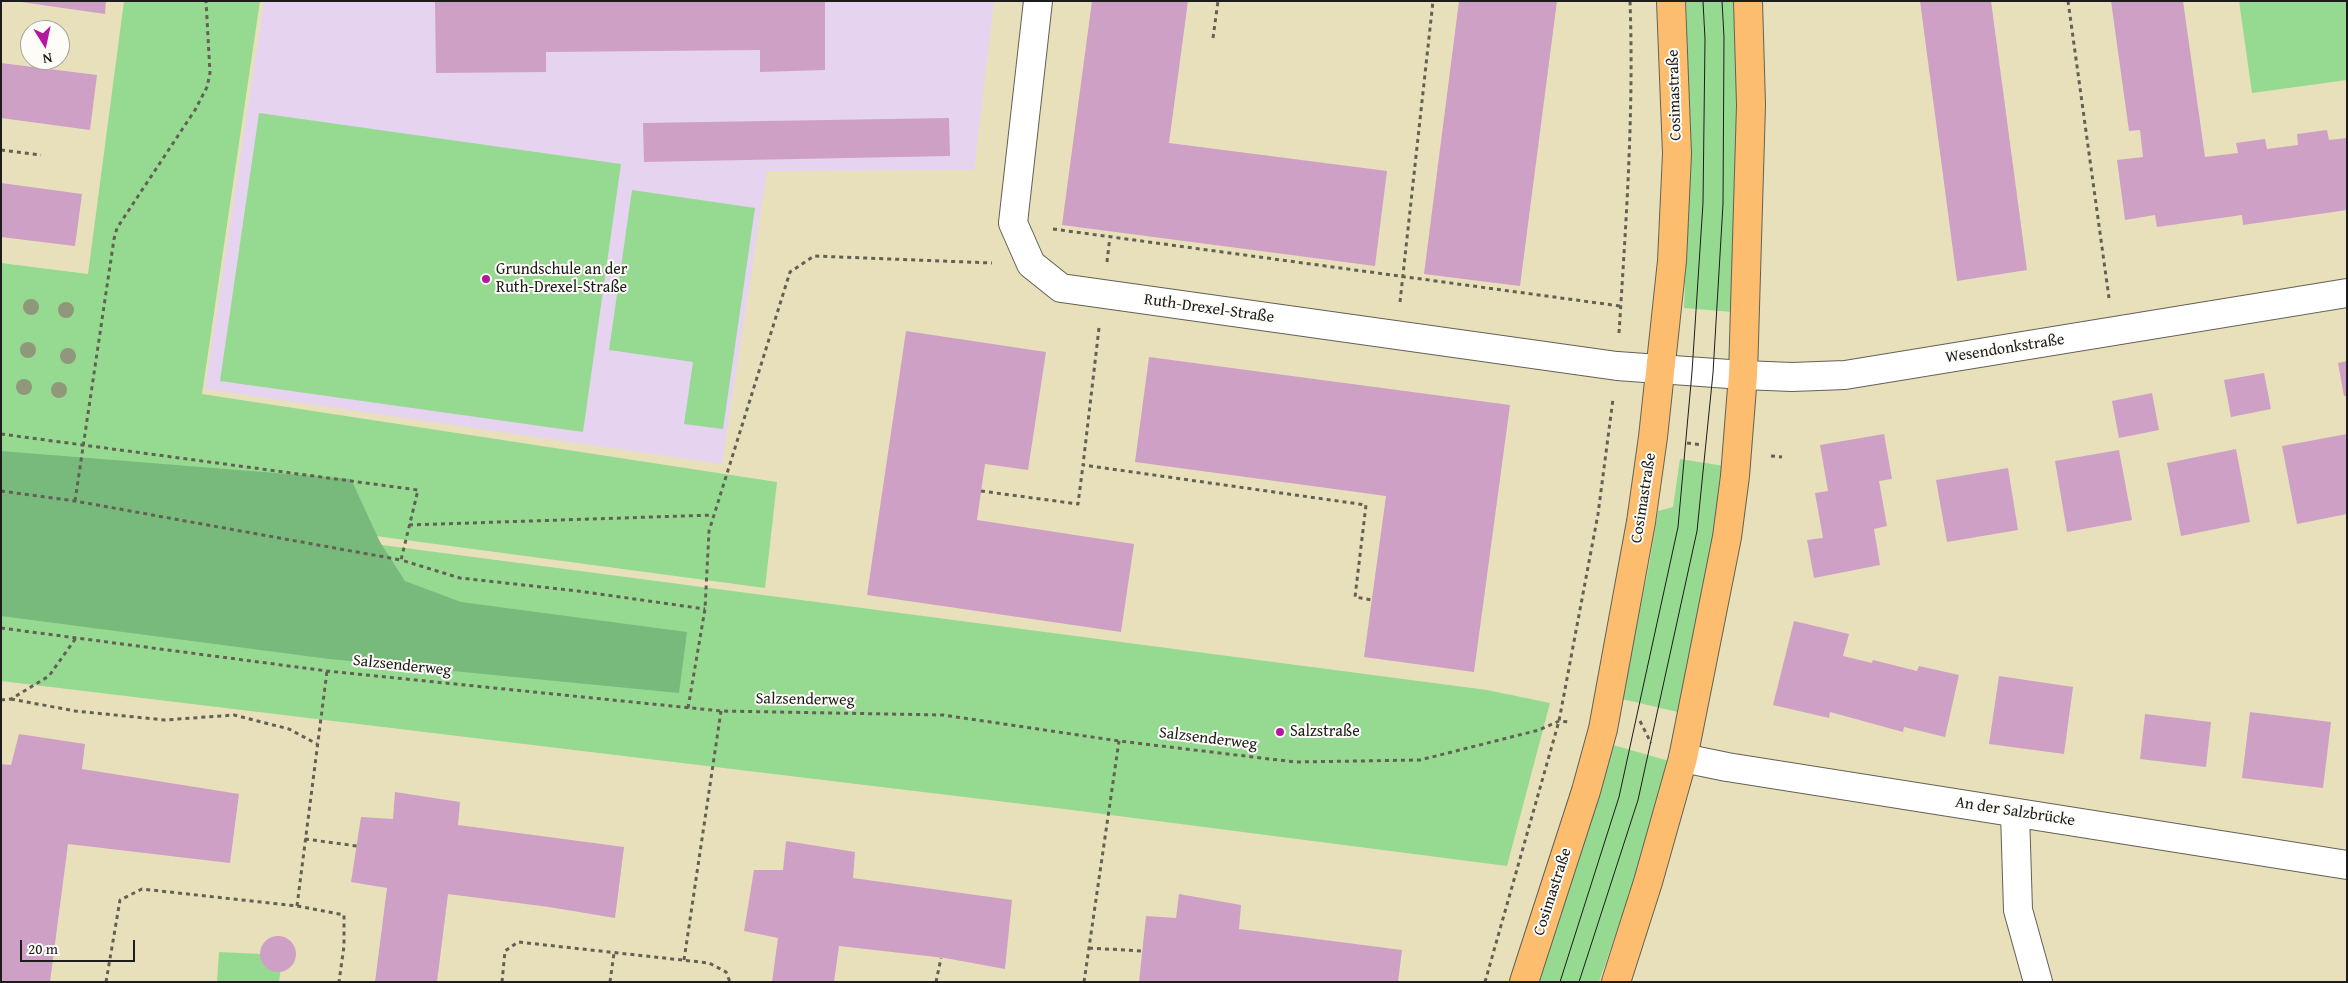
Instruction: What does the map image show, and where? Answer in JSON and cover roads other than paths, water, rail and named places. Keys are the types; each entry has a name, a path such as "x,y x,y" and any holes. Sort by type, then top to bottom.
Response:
{"main road":[{"name":"Cosimastraße","path":"1524,982 1586,791 1603,729 1640,522 1653,437 1662,370 1672,261 1677,154 1671,1"},
{"path":"1616,982 1648,882 1683,758 1727,537 1738,451 1744,375 1751,105 1748,1"}],"street":[{"name":"Ruth-Drexel-Straße","path":"1038,1 1013,223 1031,264 1061,288 1616,366 1662,370"},
{"name":"Wesendonkstraße","path":"1662,370 1792,377 1845,375 2347,293"},
{"name":"An der Salzbrücke","path":"1683,758 1727,767 2347,865"},
{"path":"2015,812 2018,910 2038,982"}],"tram line":[{"path":"1560,982 1619,797 1678,527 1692,372 1703,203 1705,39 1703,1"},
{"path":"1579,982 1638,800 1697,531 1713,373 1723,204 1724,37 1722,1"}],"place":[{"name":"Grundschule an der Ruth-Drexel-Straße","path":"486,279"},
{"name":"Salzstraße","path":"1280,732"}]}
